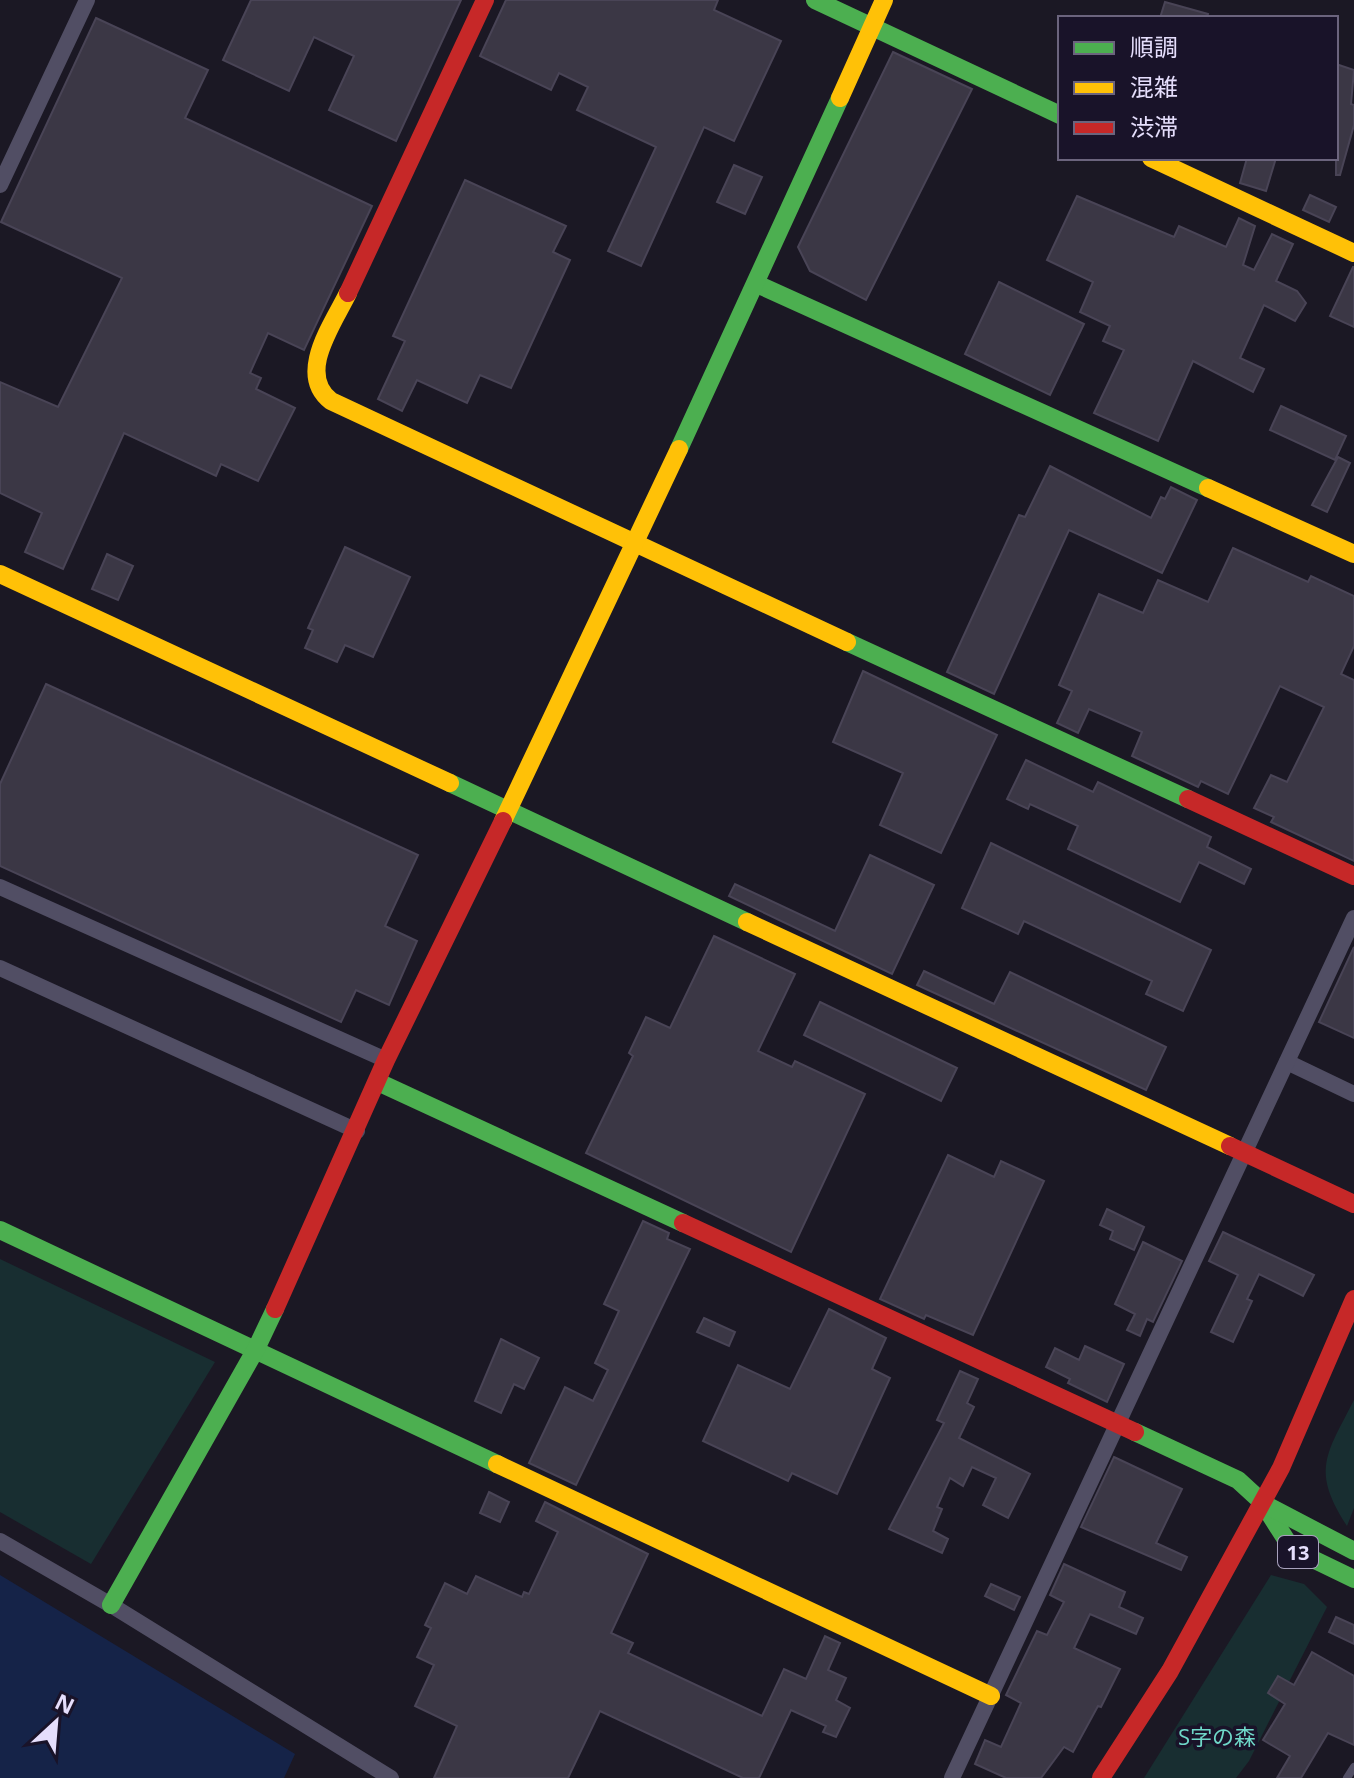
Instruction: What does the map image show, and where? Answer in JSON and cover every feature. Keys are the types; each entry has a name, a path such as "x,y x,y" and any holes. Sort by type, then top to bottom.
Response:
{"street":[{"path":"0,185 87,0"},
{"path":"485,0 319,354 313,378 318,393 340,407 1354,876"},
{"path":"815,0 1058,114"},
{"path":"111,1605 256,1349 357,1131 386,1060 508,811 757,284 884,0"},
{"path":"1155,160 1354,253"},
{"path":"757,284 1354,554"},
{"path":"0,574 1246,1151 1354,1204"},
{"path":"0,887 386,1060"},
{"path":"952,1778 1354,918"},
{"path":"0,968 357,1131"},
{"path":"1287,1062 1354,1094"},
{"path":"378,1082 1238,1480 1262,1502"},
{"path":"0,1230 991,1696"},
{"path":"1101,1778 1170,1671 1281,1468 1354,1299"},
{"name":"13","path":"1262,1502 1300,1526 1354,1551"},
{"name":"13","path":"1262,1502 1292,1549 1354,1579"},
{"path":"0,1541 111,1605 391,1778"}],"lane":[{"path":"1347,1778 1354,1767"}],"green space":[{"path":"0,1259 215,1362 91,1564 0,1512"},
{"path":"1354,1400 1354,1508 1347,1526 1329,1490 1326,1463"},
{"name":"S字の森","path":"1271,1575 1304,1584 1327,1607 1249,1761 1236,1778 1144,1778"}],"water":[{"path":"0,1575 295,1754 284,1778 0,1778"}],"building":[{"path":"251,0 461,0 396,141 329,110 354,56 314,37 289,91 223,60"},
{"path":"506,0 718,0 714,10 781,41 734,141 704,127 641,266 608,251 656,147 577,110 588,87 559,73 551,90 480,56"},
{"path":"1165,2 1208,14 1208,16 1161,16"},
{"path":"96,18 208,70 185,118 372,206 304,350 268,333 250,373 261,378 256,389 295,408 258,481 221,464 216,476 124,433 63,569 25,552 42,513 0,493 0,382 58,407 122,278 1,222"},
{"path":"893,52 972,89 866,300 810,271 798,247"},
{"path":"1338,65 1354,70 1351,104 1354,105 1354,125 1340,175 1336,175"},
{"path":"1246,160 1275,160 1266,191 1240,183"},
{"path":"734,165 762,177 745,214 717,202"},
{"path":"465,180 566,226 553,252 570,260 511,388 480,375 467,403 417,380 402,411 378,399 405,341 393,336"},
{"path":"1310,195 1336,207 1329,222 1303,210"},
{"path":"1077,196 1174,237 1179,226 1226,247 1239,218 1255,226 1243,265 1254,270 1272,234 1293,244 1276,281 1297,291 1306,303 1295,321 1264,305 1240,358 1264,369 1253,392 1193,361 1158,441 1094,413 1124,350 1103,341 1110,326 1080,312 1093,282 1047,260"},
{"path":"1354,267 1354,327 1330,316"},
{"path":"999,282 1084,324 1050,395 965,354"},
{"path":"1281,406 1346,436 1335,460 1270,430"},
{"path":"1338,457 1350,463 1327,512 1312,505"},
{"path":"1050,466 1151,518 1161,497 1165,499 1171,487 1197,500 1162,573 1069,530 994,694 947,672 1019,515 1025,517"},
{"path":"345,547 410,577 373,657 345,645 337,662 305,648 313,630 308,628"},
{"path":"1233,548 1308,582 1311,576 1354,596 1354,646 1341,674 1354,680 1354,861 1271,822 1274,817 1254,808 1271,775 1287,782 1324,707 1280,686 1228,794 1201,781 1198,787 1132,756 1142,732 1089,709 1078,733 1057,723 1072,691 1059,685 1099,594 1143,613 1158,580 1208,602"},
{"path":"107,554 133,566 118,600 92,589"},
{"path":"863,671 997,735 941,853 880,825 903,773 833,742"},
{"path":"46,684 418,855 385,926 417,941 389,1005 356,990 341,1022 0,866 0,784"},
{"path":"1026,760 1093,792 1098,782 1211,837 1207,847 1251,869 1244,884 1199,862 1180,902 1068,849 1078,826 1030,804 1028,809 1007,799"},
{"path":"991,843 1211,950 1183,1011 1146,994 1152,981 1024,921 1018,934 962,908"},
{"path":"870,855 934,885 892,974 729,896 735,884 835,931"},
{"path":"714,936 795,974 758,1051 792,1067 795,1061 865,1094 791,1252 586,1153 633,1056 629,1053 646,1017 670,1028"},
{"path":"1354,947 1354,1038 1319,1022"},
{"path":"924,971 994,1004 1010,972 1166,1047 1146,1090 917,985"},
{"path":"820,1002 957,1068 941,1101 804,1035"},
{"path":"948,1155 994,1177 1001,1161 1044,1181 973,1335 926,1315 924,1319 880,1299"},
{"path":"1107,1209 1144,1227 1134,1250 1110,1239 1113,1231 1100,1225"},
{"path":"643,1221 669,1233 667,1239 690,1249 576,1485 529,1463 565,1387 593,1401 608,1370 595,1363 619,1311 604,1304"},
{"path":"1223,1232 1314,1275 1303,1296 1259,1274 1247,1299 1252,1301 1233,1342 1211,1332 1238,1275 1209,1261"},
{"path":"1143,1242 1182,1261 1153,1322 1147,1319 1140,1336 1127,1330 1135,1314 1115,1304"},
{"path":"829,1309 886,1338 872,1369 890,1378 837,1494 792,1473 788,1481 703,1441 738,1365 790,1389"},
{"path":"704,1318 735,1332 729,1346 697,1332"},
{"path":"501,1339 539,1358 524,1389 514,1384 501,1413 475,1401"},
{"path":"1085,1346 1124,1364 1107,1402 1068,1383 1070,1379 1046,1367 1055,1348 1079,1360"},
{"path":"960,1371 978,1379 967,1403 974,1407 959,1438 1030,1474 1008,1518 983,1505 996,1478 972,1467 963,1486 950,1478 937,1507 942,1509 933,1531 948,1539 942,1553 889,1529 944,1423 937,1420"},
{"path":"1114,1457 1182,1489 1156,1543 1187,1557 1181,1570 1081,1527"},
{"path":"489,1492 509,1502 500,1522 480,1513"},
{"path":"545,1502 648,1554 611,1633 633,1643 628,1653 762,1716 784,1669 806,1679 825,1636 840,1643 828,1670 846,1678 836,1700 850,1708 836,1737 823,1732 826,1726 791,1710 759,1778 743,1778 600,1711 568,1778 434,1778 457,1726 415,1706 434,1665 417,1657 431,1628 425,1625 445,1583 467,1594 476,1576 522,1597 524,1592 529,1594 558,1532 536,1521"},
{"path":"1064,1564 1125,1592 1119,1607 1143,1618 1136,1634 1090,1614 1074,1648 1120,1669 1101,1707 1098,1706 1073,1752 1064,1747 1041,1778 1006,1778 975,1764 985,1740 1001,1747 1021,1703 1006,1695 1037,1631 1047,1635 1064,1602 1050,1595"},
{"path":"991,1584 1020,1597 1014,1610 985,1596"},
{"path":"1336,1617 1354,1625 1354,1644 1329,1632"},
{"path":"1312,1652 1354,1676 1354,1745 1328,1733 1301,1778 1277,1778 1290,1756 1263,1740 1285,1704 1268,1693 1278,1676 1294,1685"}],"traffic: fast":[{"path":"815,0 1058,114"},
{"path":"679,449 840,98"},
{"path":"757,284 1208,488"},
{"path":"847,642 1188,799"},
{"path":"450,783 747,922"},
{"path":"378,1082 683,1223"},
{"path":"0,1230 497,1464"},
{"path":"111,1605 256,1349 275,1309"},
{"path":"1135,1432 1238,1480 1262,1502"},
{"path":"1262,1502 1292,1549 1354,1579"},
{"path":"1268,1506 1354,1551"}],"traffic: slow":[{"path":"840,98 884,0"},
{"path":"1155,160 1354,253"},
{"path":"348,293 327,334 317,363 321,390 331,401 847,642"},
{"path":"503,821 679,449"},
{"path":"1208,488 1354,554"},
{"path":"0,574 450,783"},
{"path":"747,922 1230,1146"},
{"path":"497,1464 991,1696"}],"traffic: jam":[{"path":"348,293 485,0"},
{"path":"1188,799 1354,876"},
{"path":"275,1309 386,1060 503,821"},
{"path":"1230,1146 1354,1204"},
{"path":"683,1223 1135,1432"},
{"path":"1101,1778 1170,1671 1281,1468 1354,1299"}]}
